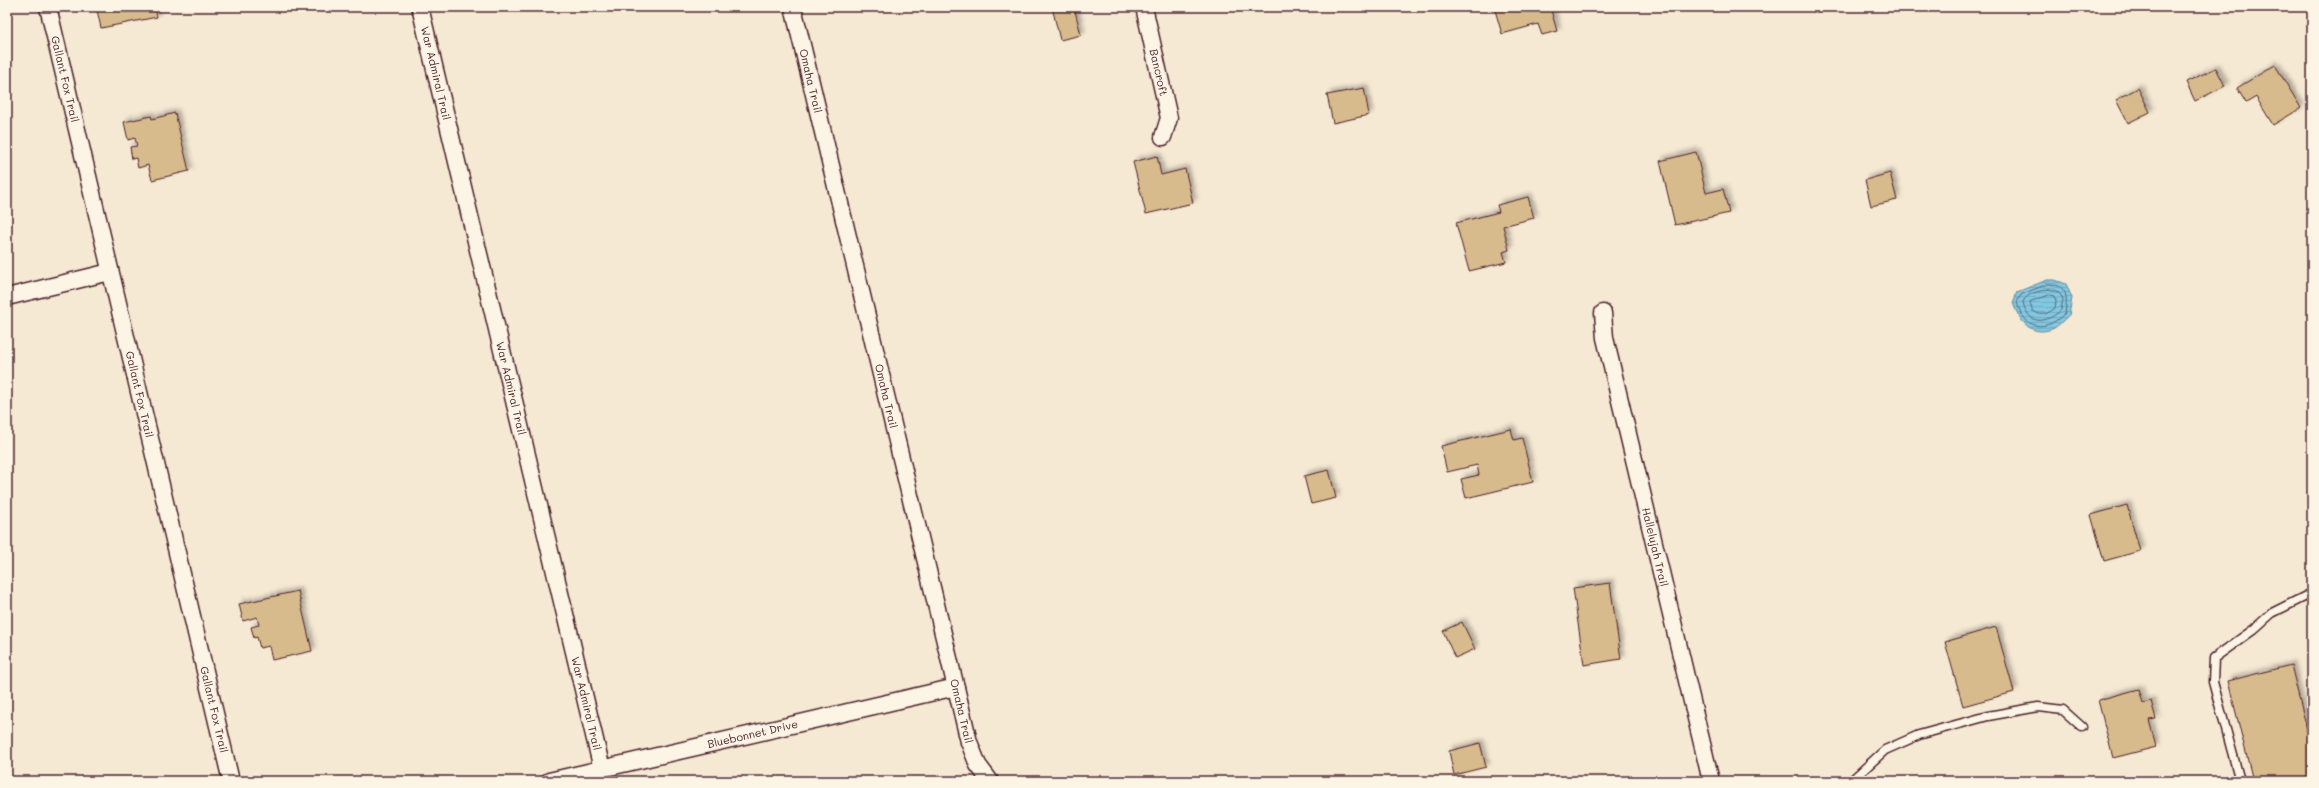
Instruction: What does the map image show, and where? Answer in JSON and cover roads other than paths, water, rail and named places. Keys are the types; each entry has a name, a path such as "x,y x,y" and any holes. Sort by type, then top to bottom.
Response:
{"street":[{"name":"Gallant Fox Trail","path":"48,7 231,781"},
{"name":"War Admiral Trail","path":"420,7 602,769"},
{"name":"Omaha Trail","path":"793,7 972,752 978,765 990,781"},
{"name":"Bancroft","path":"1144,7 1169,118 1163,137"},
{"path":"7,297 110,272"},
{"name":"Hallelujah Trail","path":"1603,313 1605,338 1711,781"},
{"name":"Bluebonnet Drive","path":"549,781 956,687"}],"lane":[{"path":"2240,781 2213,682 2214,658 2253,630 2272,613 2312,592"},
{"path":"1851,781 1885,750 1918,735 1988,716 2038,707 2063,710 2082,727"}],"water":[{"path":"2047,280 2055,280 2066,284 2072,298 2069,315 2059,325 2052,329 2037,331 2022,321 2013,303 2017,292"}]}
